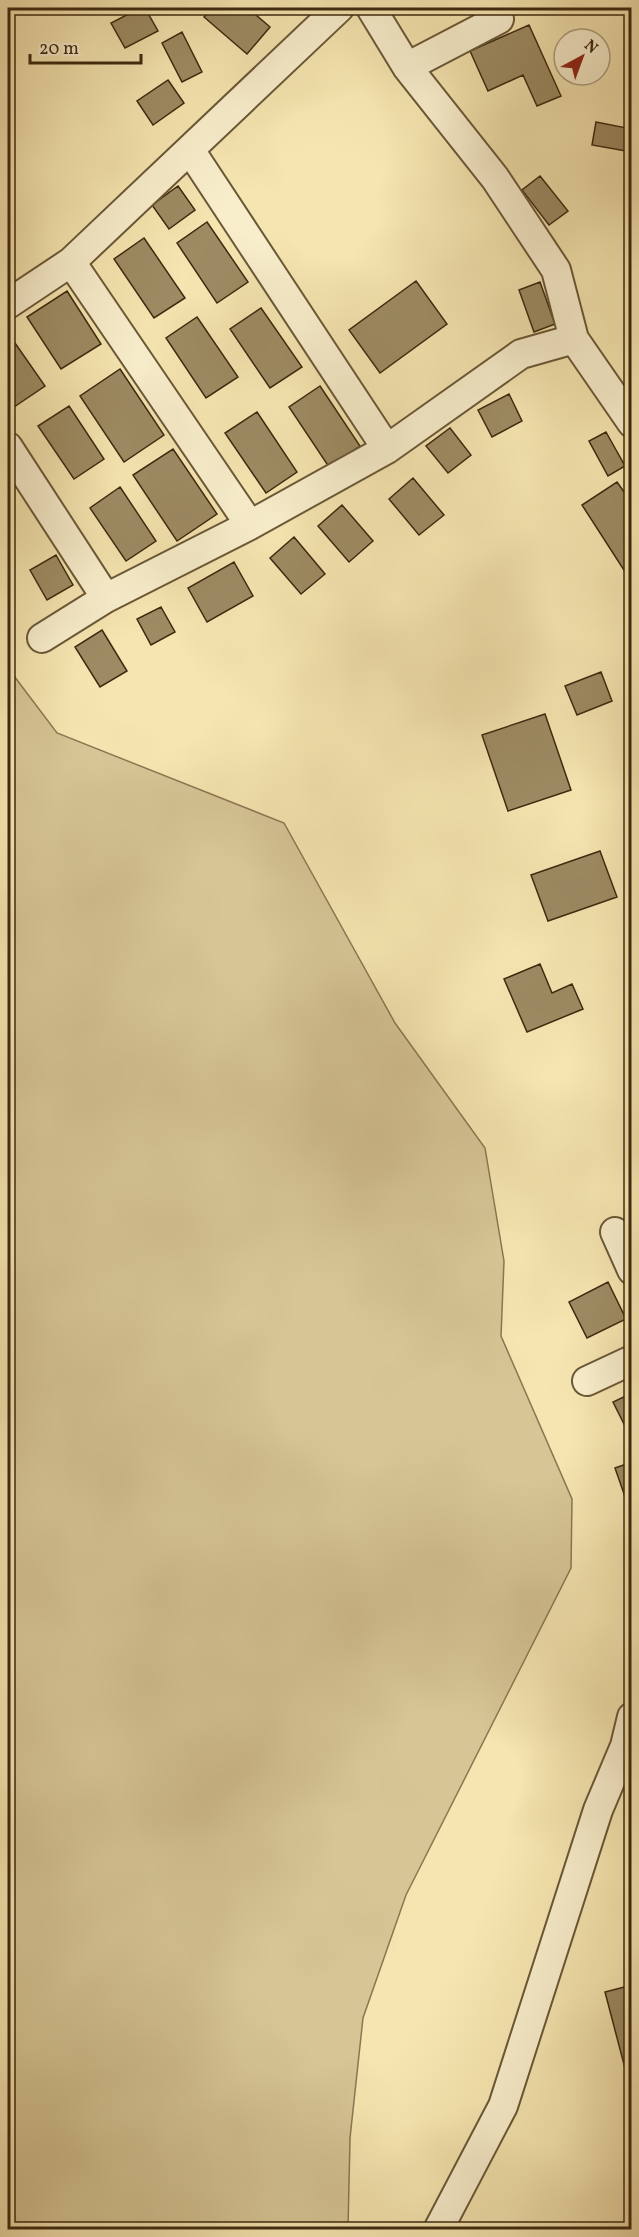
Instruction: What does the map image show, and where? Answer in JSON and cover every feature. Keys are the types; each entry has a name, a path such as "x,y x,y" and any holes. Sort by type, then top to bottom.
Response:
{"street":[{"path":"8,304 71,262 339,8"},
{"path":"371,8 406,67 495,178 556,270 574,339 632,423"},
{"path":"406,67 499,19"},
{"path":"190,150 387,449"},
{"path":"71,262 250,525"},
{"path":"42,638 106,598 250,525 387,449 521,354 574,339"},
{"path":"8,447 106,598"},
{"path":"615,1232 632,1270"},
{"path":"587,1381 632,1360"},
{"path":"438,2229 503,2106 598,1810 625,1746 632,1717"}],"shaded area":[{"path":"8,668 57,733 284,823 395,1023 485,1148 504,1261 501,1336 572,1499 571,1568 406,1895 363,2018 350,2138 348,2229 8,2229"}],"building":[{"path":"140,8 145,8 158,31 125,48 111,23"},
{"path":"212,8 248,8 270,27 247,54 204,17"},
{"path":"529,25 552,76 552,87 557,87 561,96 537,106 523,75 488,91 470,51"},
{"path":"182,32 202,72 182,82 162,43"},
{"path":"168,80 184,103 153,125 137,101"},
{"path":"596,122 632,129 632,152 592,145"},
{"path":"540,176 568,211 549,225 522,190"},
{"path":"178,186 195,210 169,229 152,205"},
{"path":"207,222 248,282 217,303 177,243"},
{"path":"144,238 185,298 154,318 114,259"},
{"path":"416,281 447,324 380,373 349,330"},
{"path":"540,282 555,324 534,332 519,290"},
{"path":"67,291 101,344 61,369 27,317"},
{"path":"261,308 302,367 270,388 230,329"},
{"path":"197,317 238,377 206,398 166,338"},
{"path":"8,333 45,386 14,407 8,398"},
{"path":"632,353 632,379 625,355"},
{"path":"120,369 164,435 124,462 80,396"},
{"path":"320,386 360,446 329,467 289,407"},
{"path":"509,394 522,421 492,437 478,410"},
{"path":"69,406 104,459 74,479 38,426"},
{"path":"257,412 297,472 266,493 225,433"},
{"path":"450,428 471,455 448,473 426,446"},
{"path":"606,432 625,466 608,476 589,441"},
{"path":"173,449 217,514 177,541 133,475"},
{"path":"413,478 444,515 419,535 389,499"},
{"path":"617,482 629,499 632,497 631,581 582,505"},
{"path":"120,487 156,541 126,561 90,508"},
{"path":"342,505 373,541 349,562 318,526"},
{"path":"294,537 325,574 301,594 270,558"},
{"path":"56,555 73,585 47,600 30,570"},
{"path":"234,562 253,596 207,622 188,588"},
{"path":"161,607 175,632 151,645 137,619"},
{"path":"102,630 127,671 100,687 75,647"},
{"path":"601,672 612,701 577,715 565,686"},
{"path":"545,714 571,790 508,811 482,735"},
{"path":"600,851 617,897 548,921 531,875"},
{"path":"540,964 552,993 572,984 583,1009 527,1032 504,979"},
{"path":"608,1282 626,1319 587,1338 569,1302"},
{"path":"632,1393 632,1438 631,1438 613,1402"},
{"path":"632,1462 632,1514 631,1514 615,1468"},
{"path":"632,1985 632,2095 605,1992"}]}
